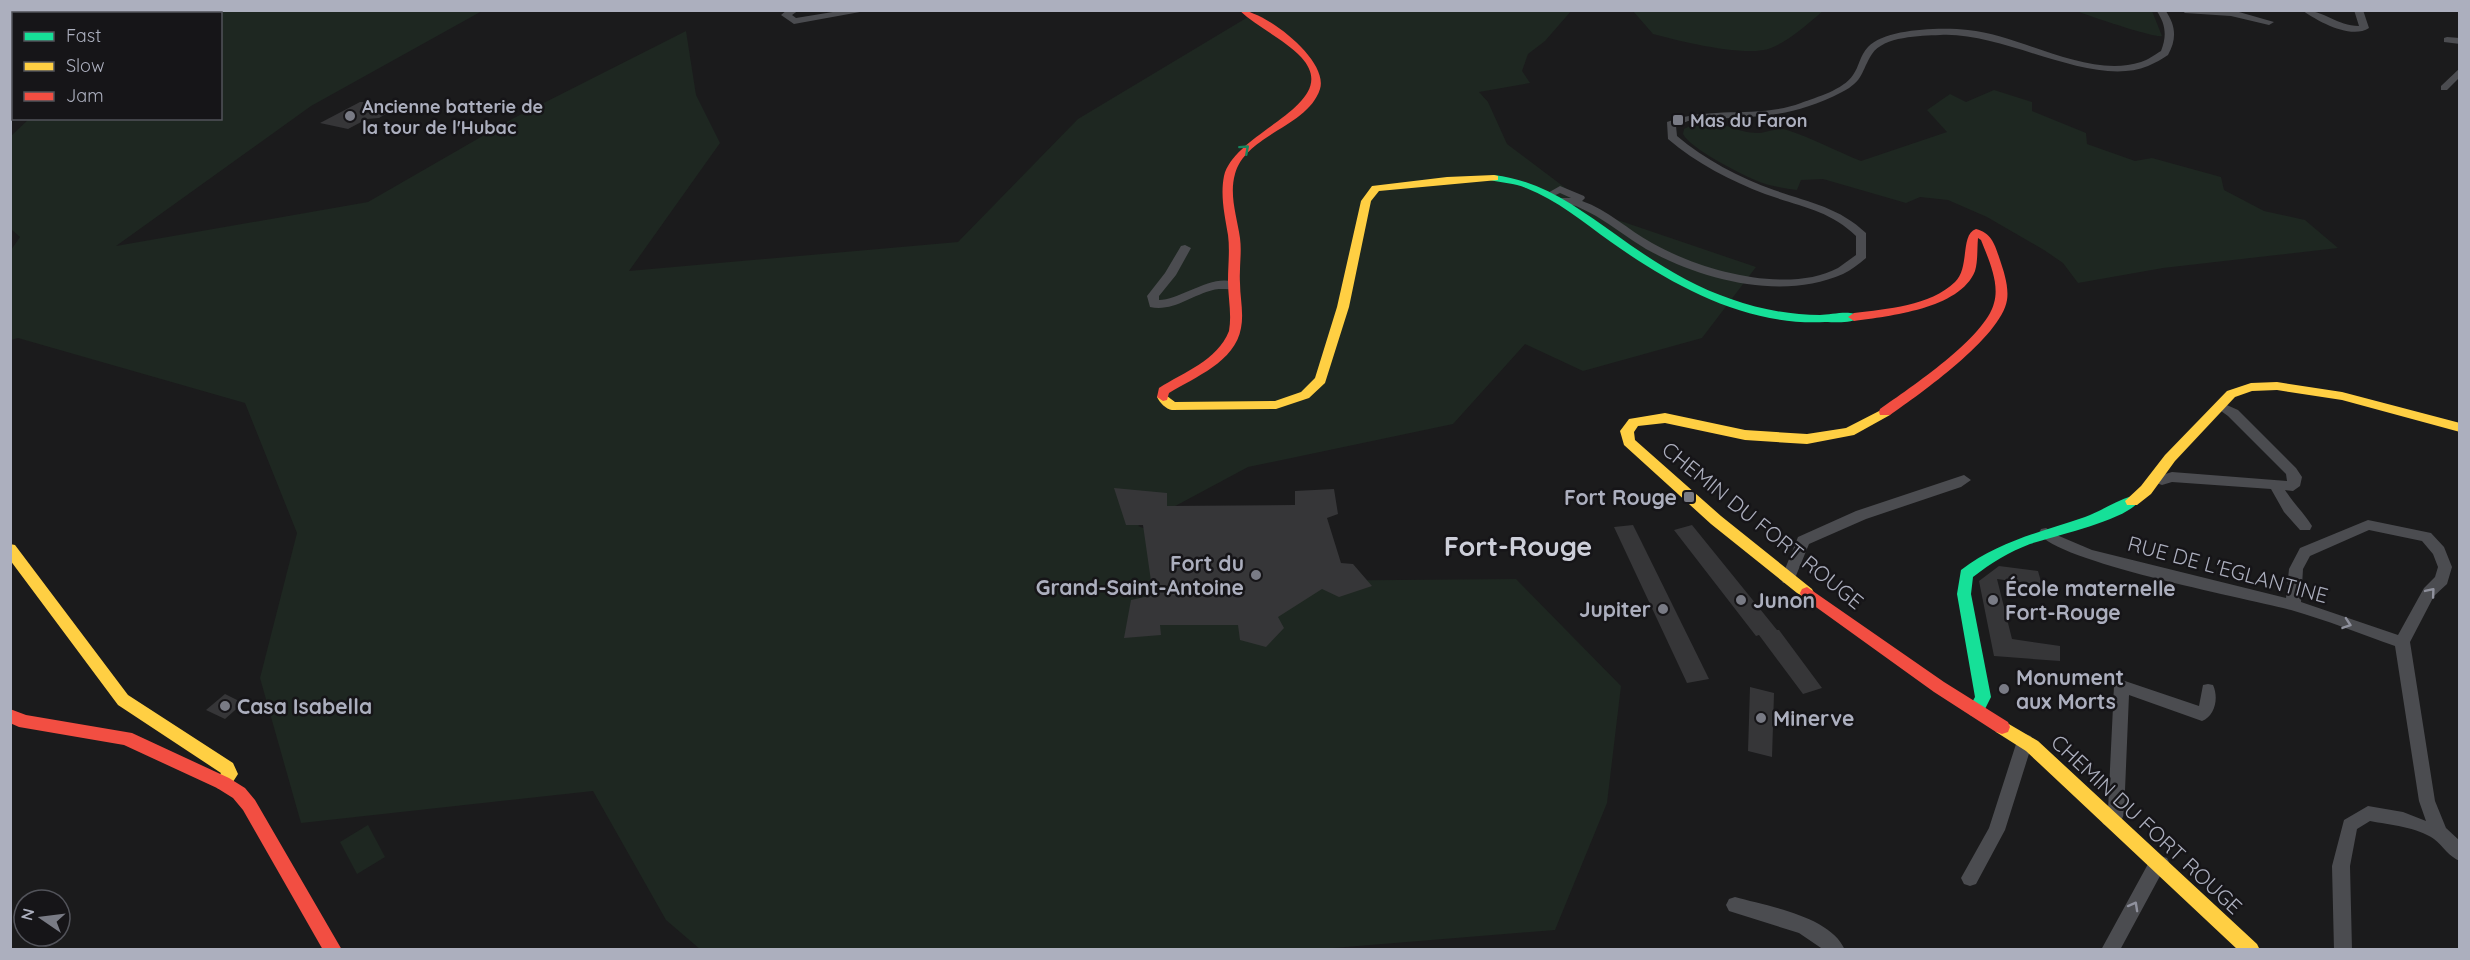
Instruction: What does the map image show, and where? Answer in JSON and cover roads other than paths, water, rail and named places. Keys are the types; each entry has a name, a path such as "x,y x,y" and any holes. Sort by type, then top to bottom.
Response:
{"street":[{"path":"795,10 786,15 794,21 867,10"},
{"path":"1243,10 1309,58 1316,69 1318,80 1311,99 1291,117 1239,152 1233,163 1226,202 1234,241 1236,313 1231,342 1219,354 1163,391 1163,400 1172,406 1276,405 1305,395 1321,380 1343,307 1366,201 1376,188 1503,178 1526,184 1556,198 1568,200 1592,210 1650,247 1697,269 1748,281 1792,282 1836,272 1854,264 1862,256 1862,235 1851,223 1822,207 1770,192 1696,154 1672,137 1671,124 1686,118 1789,110 1847,86 1858,77 1864,55 1870,47 1880,41 1909,35 1974,33 2091,65 2119,68 2142,66 2165,53 2170,39 2170,27 2160,10"},
{"path":"2185,10 2233,12 2269,22"},
{"path":"2306,10 2340,26 2358,29 2364,28 2365,23 2358,10"},
{"path":"2447,40 2460,41"},
{"path":"2444,88 2460,70"},
{"name":"CHEMIN DU FORT ROUGE","path":"1556,198 1676,279 1747,310 1789,317 1855,316 1939,297 1955,289 1969,275 1973,264 1970,238 1972,234 1976,232 1986,238 2001,297 2001,304 1994,318 1961,353 1864,426 1846,434 1806,439 1726,431 1665,418 1634,422 1627,431 1629,442 1638,453 1788,579 1939,687 2025,741 2161,864 2251,950"},
{"path":"1185,248 1170,275 1153,296 1154,304 1168,306 1206,286 1226,284 1234,286"},
{"path":"1976,710 1983,697 1964,594 1966,574 1978,563 2046,533 2123,507 2140,497 2170,459 2239,388 2274,385 2315,391 2460,428"},
{"path":"2156,478 2162,480 2172,477 2293,486 2295,477 2233,413 2220,406"},
{"path":"1788,579 1803,542 1834,525 1948,489 1964,480"},
{"path":"2275,485 2289,508 2305,526"},
{"path":"2293,605 2296,569 2305,552 2368,525 2426,537 2439,551 2445,567 2442,580 2429,592 2402,642 2427,801 2439,832 2460,853"},
{"name":"RUE DE L'EGLANTINE","path":"2046,533 2054,540 2089,555 2293,605 2402,642"},
{"path":"10,549 123,700 227,768 230,774 224,783"},
{"path":"2109,819 2116,814 2122,686 2202,714 2207,708 2208,690"},
{"path":"10,716 25,722 126,738 159,751 239,792 333,950"},
{"path":"1970,878 1997,830 2025,741"},
{"path":"2343,950 2341,866 2350,825 2368,813 2403,820 2439,832"},
{"path":"2110,950 2154,870 2161,864"},
{"path":"1735,905 1796,924 1831,940 1836,950"}],"place":[{"name":"Ancienne batterie de la tour de l'Hubac","path":"350,116"},
{"name":"Mas du Faron","path":"1678,120"},
{"name":"Fort Rouge","path":"1689,497"},
{"name":"Fort du Grand-Saint-Antoine","path":"1256,575"},
{"name":"Junon","path":"1741,600"},
{"name":"École maternelle Fort-Rouge","path":"1993,600"},
{"name":"Jupiter","path":"1663,609"},
{"name":"Monument aux Morts","path":"2004,689"},
{"name":"Casa Isabella","path":"225,706"},
{"name":"Minerve","path":"1761,718"}],"district":[{"name":"Fort-Rouge","path":"1518,546"}]}
